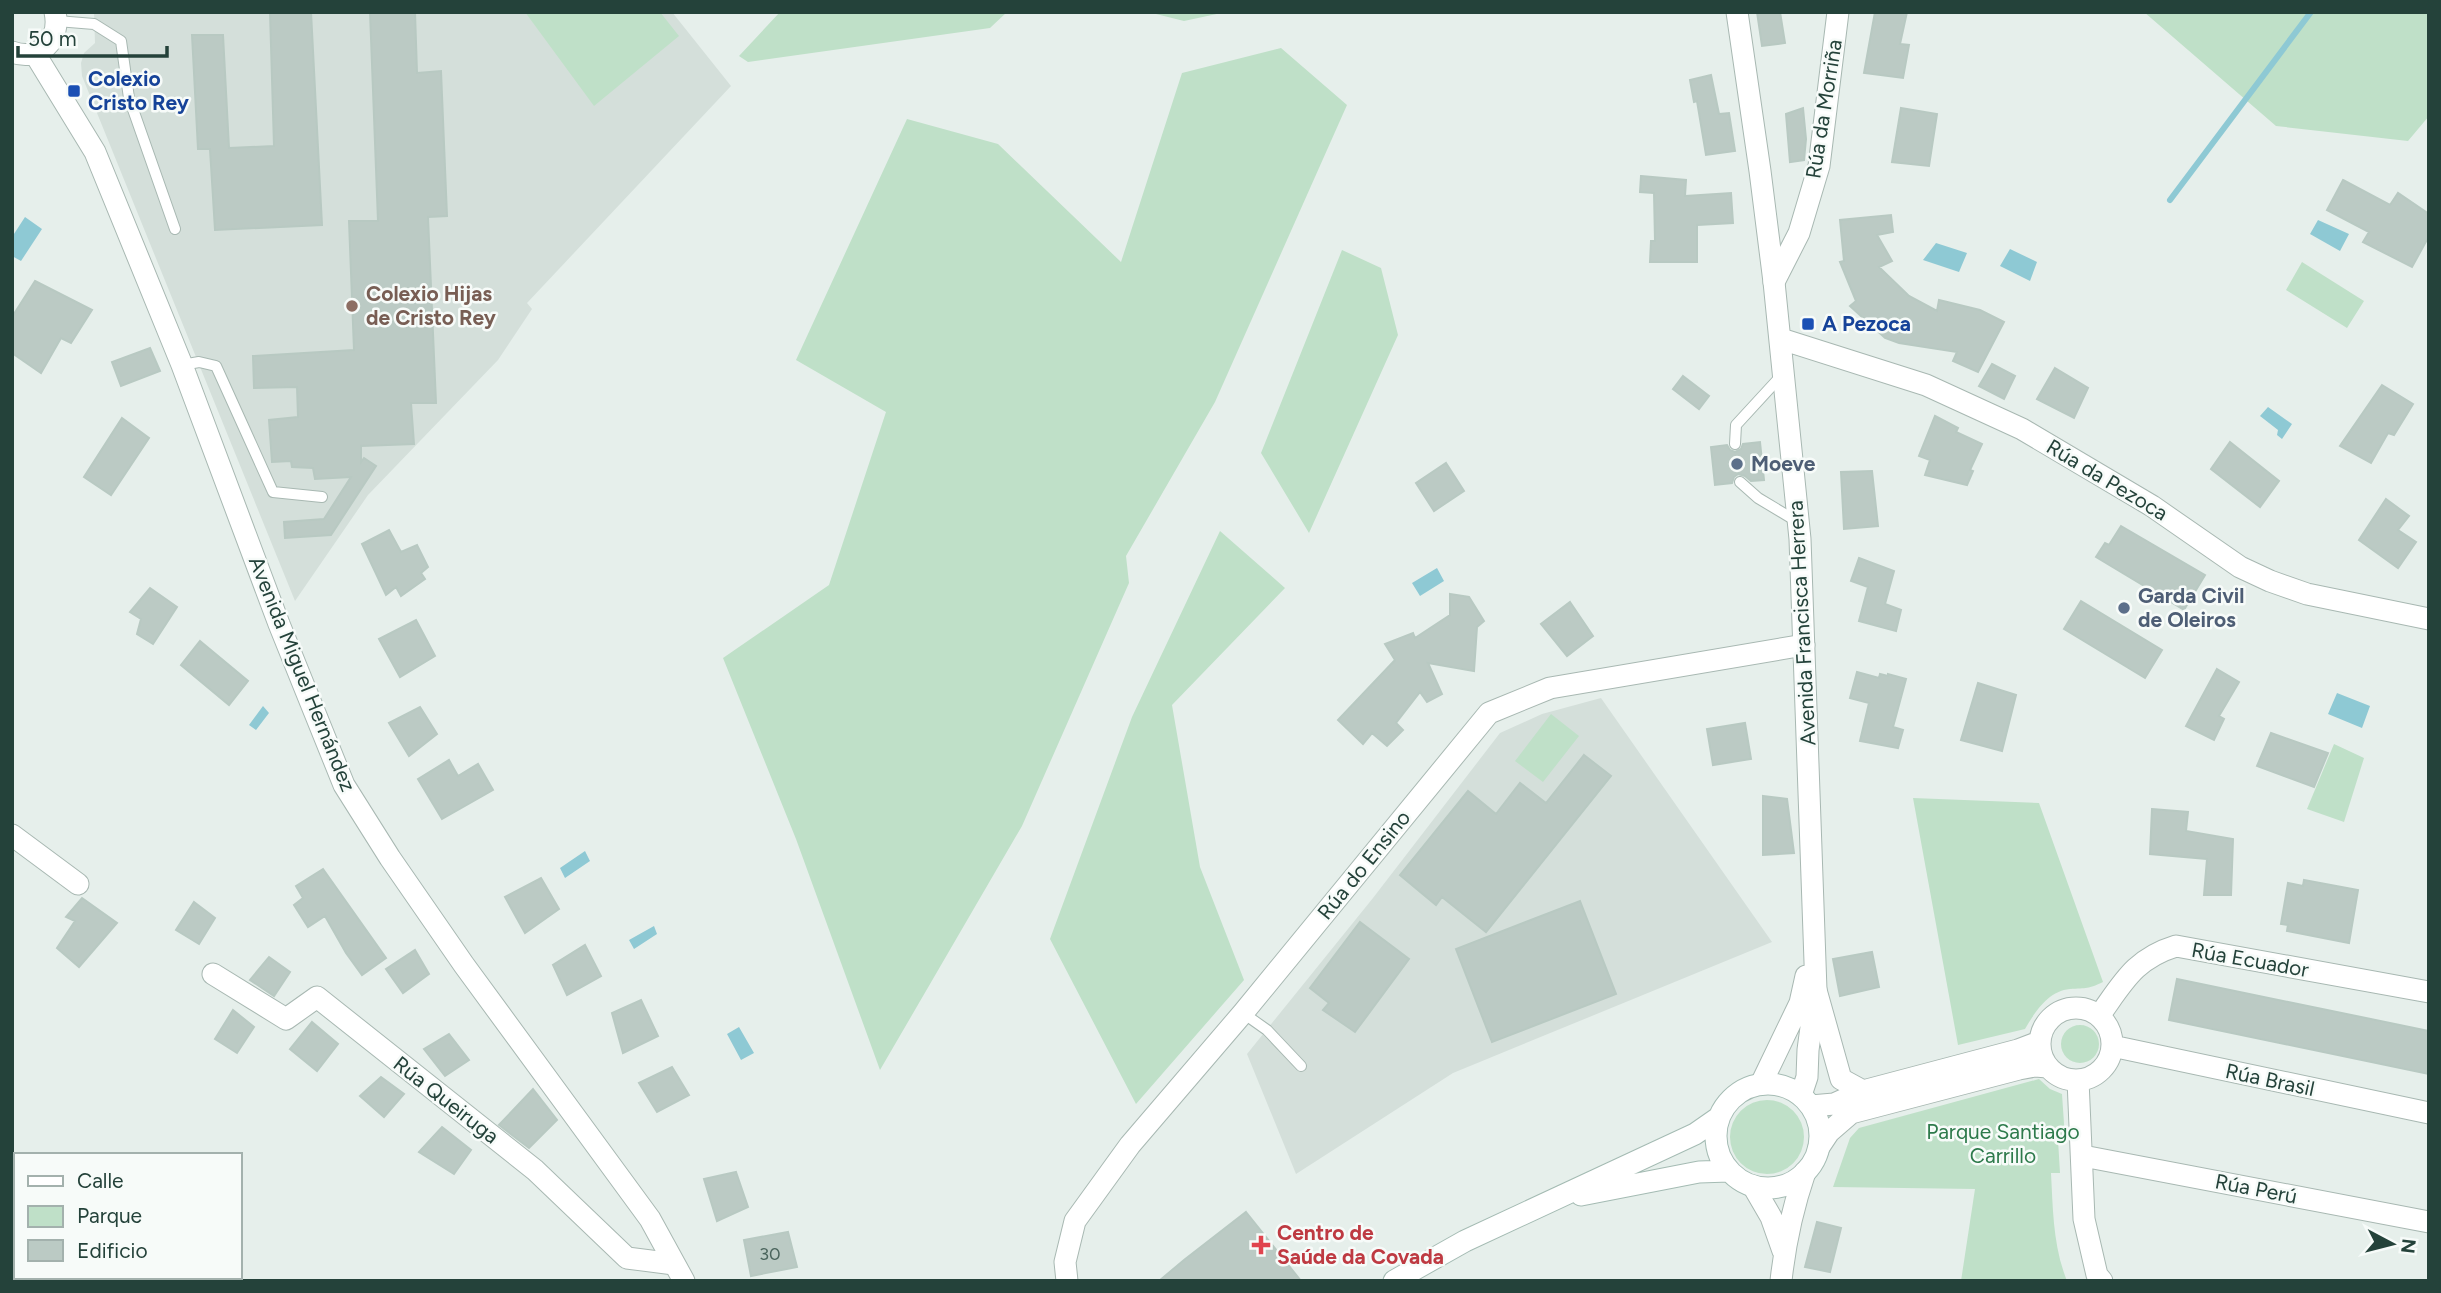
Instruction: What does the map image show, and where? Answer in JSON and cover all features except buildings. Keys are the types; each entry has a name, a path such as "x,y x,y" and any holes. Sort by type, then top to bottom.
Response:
{"street":[{"name":"Avenida Francisca Herrera","path":"1737,12 1781,339 1799,522 1816,944 1816,990 1808,1050 1806,1100"},
{"name":"Rúa da Morriña","path":"1774,282 1799,233 1819,166 1838,12"},
{"path":"12,51 25,55 44,49 52,42 56,32 56,17"},
{"name":"Avenida Miguel Hernández","path":"34,54 95,152 344,785 390,858 464,965 650,1219 679,1272"},
{"name":"Rúa da Pezoca","path":"1781,339 1926,385 2022,429 2152,506 2239,567 2270,581 2307,594 2429,620"},
{"name":"Rúa do Ensino","path":"1067,1281 1065,1262 1075,1221 1129,1145 1243,1013 1489,713 1550,688 1804,645"},
{"path":"12,835 78,884"},
{"name":"Avenida Francisca Herrera","path":"1761,1084 1800,1003 1816,944"},
{"name":"Rúa Ecuador","path":"2099,1016 2140,963 2176,946 2429,992"},
{"name":"Rúa Queiruga","path":"213,974 286,1019 317,997 535,1170 627,1258 679,1272"},
{"name":"Avenida Francisca Herrera","path":"1816,990 1841,1079 1863,1090"},
{"path":"2080,1007 2099,1016 2109,1030 2112,1046 2105,1065 2097,1073 2078,1080 2067,1079 2048,1067 2039,1042 2048,1020 2057,1012 2080,1007"},
{"path":"2039,1042 2018,1050 1863,1090 1834,1104 1806,1100 1782,1086 1761,1084 1747,1087 1725,1105 1718,1118 1716,1146 1729,1171 1740,1180 1753,1186 1781,1186 1794,1181 1805,1172 1829,1132 1851,1113 2019,1069 2048,1067"},
{"name":"Rúa Brasil","path":"2112,1046 2429,1113"},
{"path":"2078,1080 2084,1219 2097,1275 2102,1281"},
{"path":"1806,1100 1817,1118 1819,1147"},
{"path":"1394,1281 1465,1241 1695,1134 1718,1118"},
{"name":"Rúa Perú","path":"2083,1156 2429,1222"},
{"path":"1558,1199 1699,1172 1729,1171"},
{"path":"1780,1281 1783,1253 1795,1200 1805,1172"},
{"path":"1753,1186 1771,1217 1783,1253"}],"lane":[{"path":"56,17 94,24 121,41 129,98 175,229"},
{"path":"181,365 199,362 216,366 273,492 322,497"},
{"path":"1735,444 1736,425 1784,373"},
{"path":"1740,482 1758,498 1799,522"},
{"path":"1243,1013 1266,1030 1301,1066"}],"shaded area":[{"name":"Colexio Hijas de Cristo Rey","path":"94,12 672,12 731,86 527,303 532,309 498,360 368,495 295,601 82,76 81,63 84,53 95,43"},
{"path":"1601,698 1772,942 1453,1073 1296,1174 1247,1054 1373,898 1500,733 1542,714"}],"green space":[{"path":"525,12 660,12 679,36 594,106"},
{"path":"780,12 1007,12 990,28 748,62 739,56"},
{"path":"1148,12 1226,12 1184,21"},
{"path":"2144,12 2429,12 2429,116 2408,141 2276,126"},
{"path":"1281,48 1347,105 1215,402 1126,556 1129,583 1022,826 880,1070 796,839 723,658 829,585 886,412 796,360 907,119 998,144 1121,262 1182,73"},
{"path":"1342,250 1381,268 1398,335 1309,533 1261,453"},
{"path":"2302,262 2364,301 2347,328 2286,290"},
{"path":"1220,531 1285,588 1172,705 1200,867 1244,980 1136,1104 1050,939 1132,717"},
{"path":"1551,714 1579,736 1543,782 1515,761"},
{"path":"2334,744 2364,758 2344,822 2307,809"},
{"path":"1913,798 2039,803 2103,982 2055,994 2038,1009 2025,1029 1958,1045"},
{"path":"2080,1025 2093,1031 2099,1044 2093,1057 2080,1063 2067,1057 2061,1044 2067,1031"},
{"name":"Parque Santiago Carrillo","path":"2039,1079 2050,1089 2062,1094 2065,1138 2058,1140 2060,1173 2051,1173 2056,1241 2067,1281 1961,1281 1975,1189 1833,1187 1850,1138 1859,1128"},
{"path":"1767,1100 1781,1103 1793,1111 1801,1123 1804,1137 1801,1151 1793,1163 1781,1171 1767,1174 1753,1171 1741,1163 1733,1151 1730,1137 1733,1123 1741,1111 1753,1103"}],"water":[{"path":"25,217 42,229 21,261 12,256 12,237"},
{"path":"2318,220 2349,234 2340,251 2310,234"},
{"path":"1936,243 1967,253 1959,272 1923,260"},
{"path":"2010,249 2037,262 2030,281 2000,266"},
{"path":"2268,407 2292,424 2282,439 2277,435 2278,430 2260,416"},
{"path":"1437,568 1444,581 1420,596 1412,583"},
{"path":"2337,693 2370,706 2362,728 2328,714"},
{"path":"263,706 269,713 256,730 249,725"},
{"path":"585,851 590,861 565,878 560,868"},
{"path":"654,926 657,934 634,949 629,940"},
{"path":"739,1027 754,1053 741,1060 727,1034"}],"waterway":[{"path":"2170,200 2311,12"}],"place":[{"name":"Colexio Cristo Rey","path":"74,91"},
{"name":"Colexio Hijas de Cristo Rey","path":"352,306"},
{"name":"A Pezoca","path":"1808,324"},
{"name":"Moeve","path":"1737,464"},
{"name":"Garda Civil de Oleiros","path":"2124,608"},
{"name":"Centro de Saúde da Covada","path":"1261,1245"}]}
